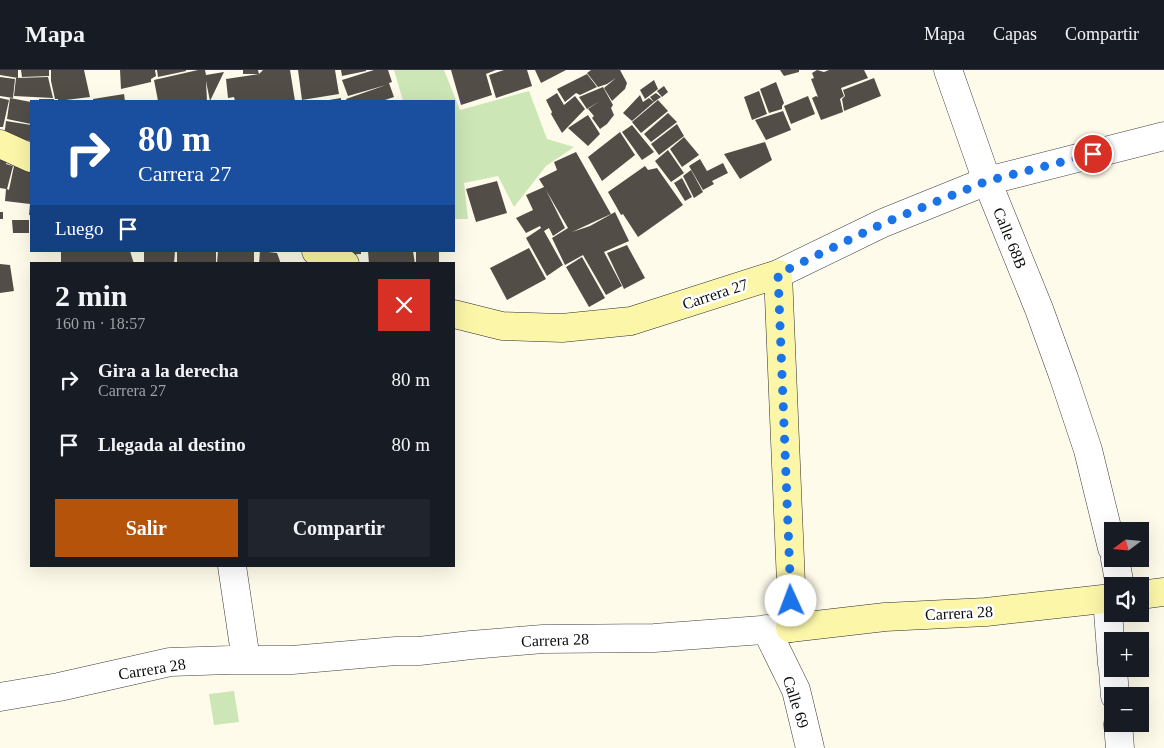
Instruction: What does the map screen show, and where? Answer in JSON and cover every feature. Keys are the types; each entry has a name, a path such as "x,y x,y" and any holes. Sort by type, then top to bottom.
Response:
{"street":[{"name":"Calle 68B","path":"948,70 987,181 1039,309 1064,378 1088,450 1106,522"},
{"name":"Carrera 27","path":"455,314 502,326 562,328 631,320 778,274 884,223 987,181 1164,136"},
{"path":"0,144 30,158"},
{"path":"318,252 341,262"},
{"path":"778,274 792,607 778,628"},
{"path":"232,567 246,660"},
{"path":"1149,594 1164,592"},
{"name":"Carrera 28","path":"0,697 59,687 170,662 292,660 543,640 654,638 885,617 986,612 1104,595"},
{"name":"Calle 69","path":"778,628 810,748"},
{"path":"1119,732 1120,748"}],"green space":[{"path":"394,70 444,70 460,110 529,91 547,139 574,147 546,166 514,207 498,176 464,183 468,219 455,219 455,100 403,100"},
{"path":"234,691 239,722 214,725 209,694"}],"building":[{"path":"0,70 18,70 18,78 0,75"},
{"path":"21,70 49,70 49,76 22,77"},
{"path":"51,70 84,70 90,97 66,100 55,99 51,81"},
{"path":"120,70 155,70 156,76 151,79 151,82 121,89"},
{"path":"157,70 186,70 186,71 158,77"},
{"path":"198,70 205,70 206,75 224,72 210,100 206,81 207,100 158,100 154,80"},
{"path":"243,70 258,70 259,74 243,74"},
{"path":"263,70 290,70 295,100 235,100 234,97 228,98 226,79 259,74"},
{"path":"298,70 335,70 339,94 302,100"},
{"path":"341,70 366,70 366,71 342,76"},
{"path":"374,70 388,70 392,82 389,83 394,97 385,100 346,100 386,85 348,96 342,80"},
{"path":"451,70 496,70 486,74 492,95 461,105"},
{"path":"504,70 527,70 532,86 496,98 489,75"},
{"path":"535,70 566,70 541,83"},
{"path":"591,70 620,70 627,83 625,89 612,101 604,88 616,78 598,87 587,73"},
{"path":"780,70 799,70 799,72 784,76"},
{"path":"817,70 824,72 829,70 864,70 868,78 841,88 844,96 840,99 843,112 821,120 812,98 818,97 811,79 814,78 812,73"},
{"path":"587,74 597,87 580,95 576,93 565,102 557,89"},
{"path":"0,77 15,79 13,98 0,96"},
{"path":"48,77 53,98 14,96 16,78"},
{"path":"874,78 881,96 844,111 842,99 845,96 843,90"},
{"path":"654,80 658,89 645,99 640,90"},
{"path":"776,82 784,103 782,109 769,113 760,89"},
{"path":"664,86 668,92 662,97 657,91"},
{"path":"603,87 613,105 611,108 614,115 600,129 592,118 594,116 588,109 600,101 587,109 579,97"},
{"path":"759,91 767,114 752,120 744,97"},
{"path":"557,93 564,105 575,96 585,109 562,133 551,114 552,112 546,100"},
{"path":"656,93 661,97 654,102 650,97"},
{"path":"124,94 125,100 93,100"},
{"path":"640,95 643,102 649,98 654,102 632,121 623,113"},
{"path":"808,96 815,114 791,124 784,106"},
{"path":"0,98 9,100 3,127 0,127"},
{"path":"10,98 30,102 30,124 7,119"},
{"path":"658,100 668,111 641,133 632,122"},
{"path":"783,111 791,130 766,140 755,120"},
{"path":"668,113 677,122 651,142 644,134"},
{"path":"588,115 600,134 588,146 568,128"},
{"path":"6,121 30,125 30,141 4,137"},
{"path":"677,124 684,136 659,155 651,144"},
{"path":"632,125 654,152 642,160 622,132"},
{"path":"620,132 635,155 602,181 588,157"},
{"path":"684,137 699,155 682,167 670,149"},
{"path":"765,142 772,160 740,179 724,154"},
{"path":"668,150 684,173 671,182 655,161"},
{"path":"576,152 611,214 572,232 590,226 615,212 629,241 604,252 622,286 606,295 583,255 565,265 552,238 568,228 546,190 565,228 553,236 549,228 544,231 563,265 547,276 526,238 541,228 540,226 526,233 516,218 533,210 526,195 544,187 539,179 557,170 554,162"},
{"path":"0,155 8,157 6,164 13,166 7,189 9,190 14,166 30,172 30,204 5,201 6,189 0,188"},
{"path":"700,159 707,171 723,163 728,173 712,181 714,184 703,190 689,166"},
{"path":"645,166 648,170 657,168 683,205 638,237 623,214 621,215 608,192"},
{"path":"691,170 703,192 694,198 683,176"},
{"path":"682,178 692,197 685,201 674,183"},
{"path":"497,181 507,213 476,222 466,189"},
{"path":"0,212 3,212 3,219 0,219"},
{"path":"12,220 29,220 29,233 13,233"},
{"path":"627,245 645,278 624,289 607,253"},
{"path":"529,248 546,279 507,300 490,268"},
{"path":"61,252 130,252 133,262 61,262"},
{"path":"144,252 175,252 174,262 144,262"},
{"path":"177,252 216,252 216,262 177,262"},
{"path":"218,252 254,252 254,262 217,262"},
{"path":"260,252 268,252 277,253 280,262 259,262"},
{"path":"337,252 361,252 361,254 343,255"},
{"path":"368,252 413,252 415,262 369,262"},
{"path":"416,252 439,252 439,262 416,262"},
{"path":"582,257 605,298 589,307 566,267"},
{"path":"0,264 10,265 14,291 0,293"}],"route":[{"path":"791,601 778,274 884,223 987,181 1093,154"}]}
